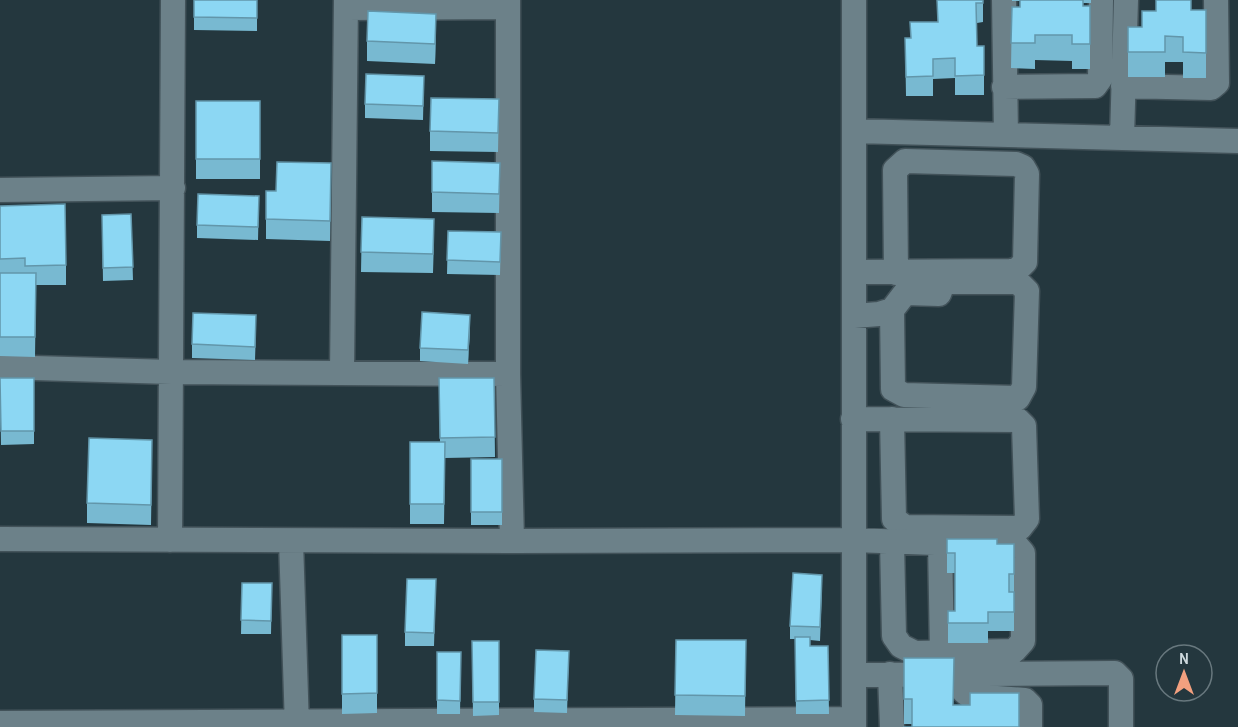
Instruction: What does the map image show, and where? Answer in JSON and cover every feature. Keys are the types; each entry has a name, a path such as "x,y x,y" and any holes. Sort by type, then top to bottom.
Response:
{"street":[{"path":"170,540 173,0"},
{"path":"0,723 297,725 854,723 854,0"},
{"path":"1004,0 1006,135"},
{"path":"1004,87 1095,86 1100,79 1101,0"},
{"path":"1122,138 1126,0"},
{"path":"1123,86 1211,88 1216,83 1216,0"},
{"path":"342,373 346,4 508,3 508,374 512,541"},
{"path":"854,131 1238,141"},
{"path":"854,272 896,273 1011,271 1018,269 1025,262 1028,174 1023,167 1016,164 905,161 900,164 895,170 896,273"},
{"path":"0,190 173,188"},
{"path":"854,316 879,314 892,310 905,293 939,294 942,286 947,282 1018,282 1027,291 1024,387 1018,398 904,395 893,389 892,310"},
{"path":"0,367 171,372 508,374"},
{"path":"853,419 1018,420 1024,426 1027,519 1020,528 905,527 894,519 892,420"},
{"path":"0,539 853,540 1017,546 1023,553 1023,641 1014,651 915,653 901,646 894,636 891,542"},
{"path":"291,541 297,725"},
{"path":"940,543 942,652"},
{"path":"854,675 1115,673 1121,679 1121,727"},
{"path":"890,674 892,727"},
{"path":"960,674 959,686 970,696 1025,700 1030,705 1030,727"}],"building":[{"path":"194,0 257,0 257,18 194,17"},
{"path":"937,0 983,0 983,3 976,3 977,46 984,46 984,75 955,76 955,58 933,59 933,76 906,77 905,38 911,38 910,22 938,22"},
{"path":"1020,0 1083,0 1083,6 1090,6 1090,44 1072,44 1072,35 1035,35 1035,43 1011,43 1012,7 1020,7"},
{"path":"1156,0 1191,0 1191,10 1206,10 1206,53 1183,52 1183,37 1165,36 1165,52 1128,52 1128,27 1142,27 1142,11 1156,11"},
{"path":"368,11 436,14 435,44 367,41"},
{"path":"366,74 424,76 423,106 365,104"},
{"path":"431,98 499,99 498,133 430,131"},
{"path":"196,101 260,101 260,159 196,159"},
{"path":"432,161 500,163 499,194 432,192"},
{"path":"277,162 331,163 330,221 266,219 266,191 276,191"},
{"path":"198,194 259,196 258,227 197,225"},
{"path":"65,204 66,265 25,266 25,258 0,259 0,206"},
{"path":"131,214 133,267 103,268 102,215"},
{"path":"362,217 434,219 433,254 361,252"},
{"path":"448,231 501,232 500,262 447,260"},
{"path":"0,273 36,273 35,337 0,337"},
{"path":"422,312 470,315 468,350 420,348"},
{"path":"193,313 256,315 255,347 192,344"},
{"path":"0,378 34,378 34,431 1,431"},
{"path":"439,378 494,378 495,437 440,438"},
{"path":"89,438 152,440 151,505 87,503"},
{"path":"410,442 445,442 444,504 410,504"},
{"path":"471,459 502,459 502,512 471,512"},
{"path":"947,539 997,539 997,544 1014,544 1014,574 1009,574 1009,592 1014,592 1014,612 988,612 988,623 948,623 948,611 955,611 955,553 947,553"},
{"path":"793,573 822,575 820,627 790,626"},
{"path":"407,579 436,579 434,633 405,632"},
{"path":"242,583 272,583 271,621 241,620"},
{"path":"342,635 377,635 377,693 342,694"},
{"path":"795,637 810,637 810,646 828,646 829,700 796,701"},
{"path":"676,640 746,640 745,696 675,695"},
{"path":"472,641 499,641 499,702 473,702"},
{"path":"536,650 569,651 567,700 534,699"},
{"path":"437,652 461,652 460,701 437,700"},
{"path":"904,658 954,658 953,705 970,705 970,693 1019,693 1019,727 912,727 912,699 904,699"}]}
